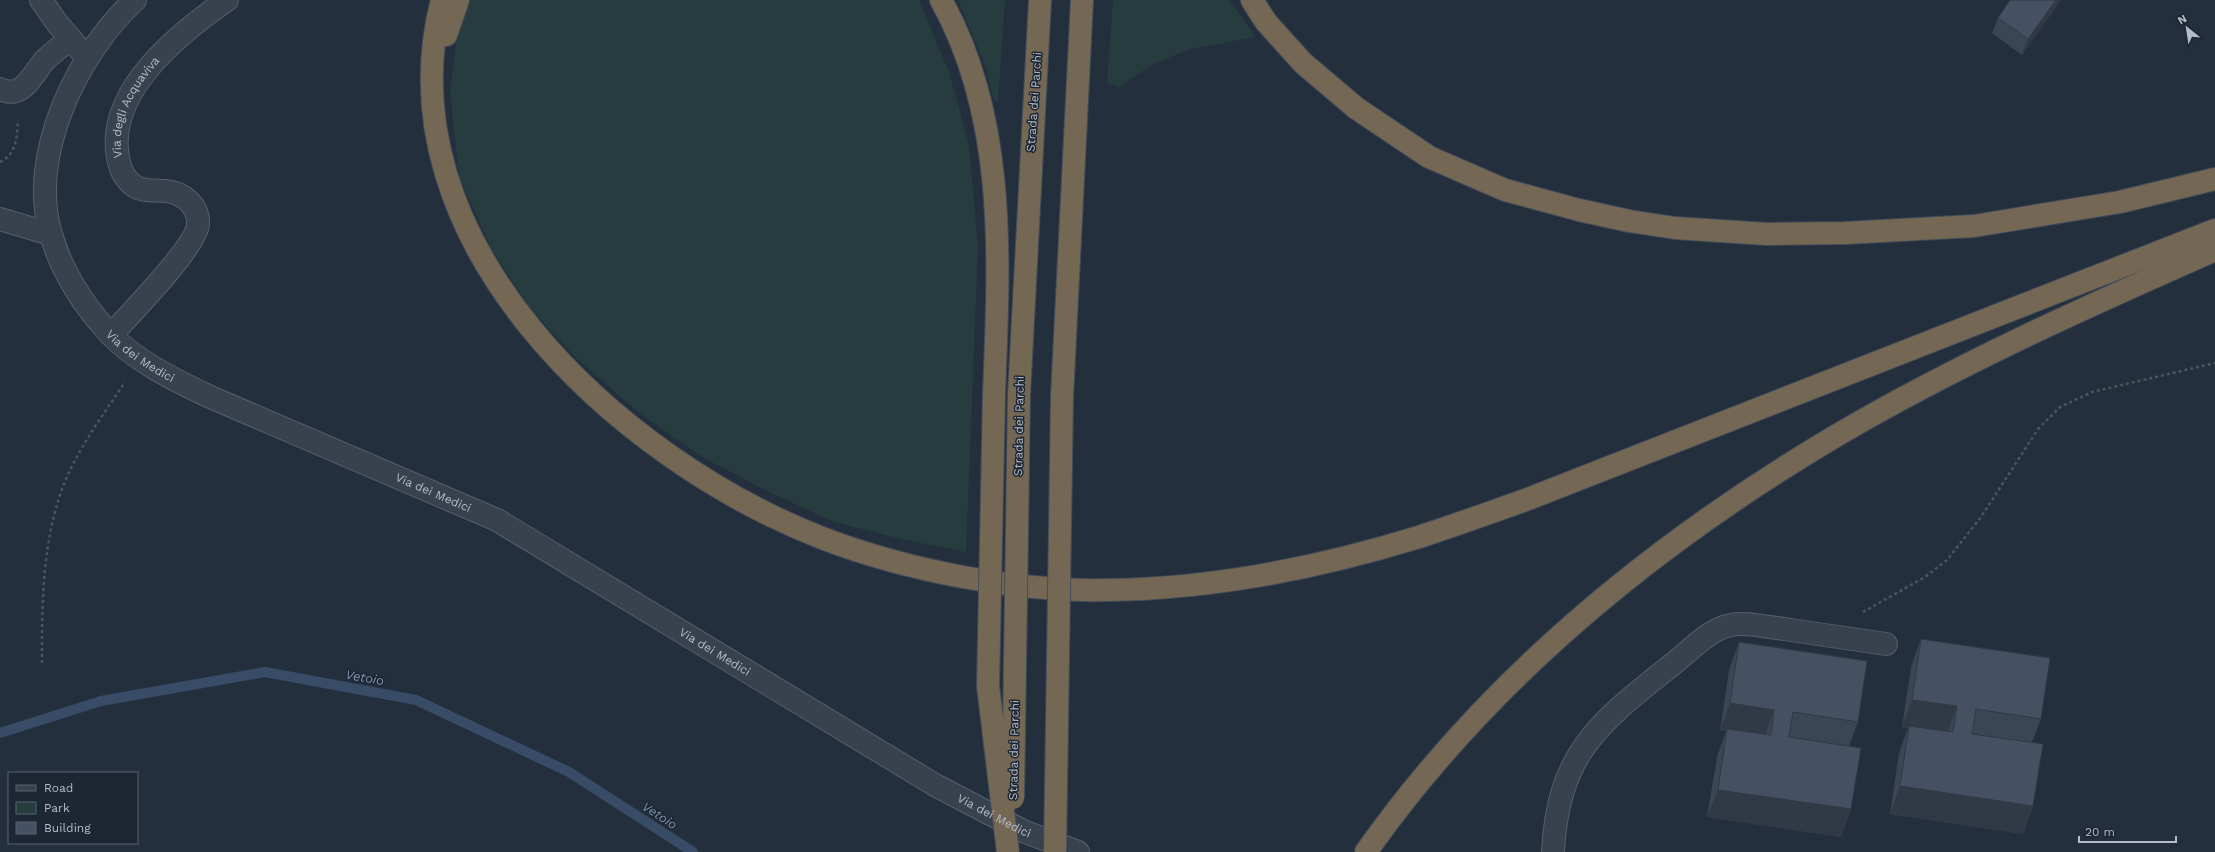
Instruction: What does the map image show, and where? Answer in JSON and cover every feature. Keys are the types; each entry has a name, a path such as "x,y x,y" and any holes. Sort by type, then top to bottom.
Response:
{"highway":[{"path":"442,0 434,38 432,106 438,145 452,193 473,243 498,285 533,332 568,369 629,424 688,467 755,507 821,537 892,561 958,575 1035,586 1104,590 1172,586 1243,578 1314,565 1418,537 1535,496 2215,230"},
{"path":"432,106 444,44 458,0"},
{"path":"941,0 969,64 983,118 994,176 998,267 988,686 1008,852"},
{"name":"Strada dei Parchi","path":"1012,852 1019,395 1040,0"},
{"path":"1056,852 1062,397 1082,0"},
{"path":"1252,0 1266,22 1303,63 1356,108 1429,157 1505,190 1579,210 1629,221 1675,228 1767,234 1845,233 1974,226 2120,202 2215,179"},
{"path":"1366,852 1435,762 1548,646 1675,541 1753,488 1829,440 1927,386 2018,340 2215,250"}],"street":[{"path":"41,0 87,58"},
{"name":"Via dei Medici","path":"135,0 111,25 87,58 60,114 47,164 45,193 50,234 68,274 111,335 141,359 175,380 208,396 498,520 935,785 1023,831 1078,852"},
{"name":"Via degli Acquaviva","path":"111,335 184,251 193,239 198,222 193,205 183,197 167,191 143,190 133,186 125,177 118,160 116,141 125,105 136,86 169,47 190,28 227,0"},
{"path":"0,89 10,92 23,89 44,62 71,39"},
{"path":"0,219 50,234"},
{"path":"1553,852 1555,821 1564,788 1586,742 1616,710 1711,634 1726,626 1743,624 1886,644"}],"path":[{"path":"0,162 11,154 15,146 20,98 23,89"},
{"path":"42,663 42,593 49,540 61,492 85,442 141,359"},
{"path":"1846,638 1854,619 1864,611 1925,577 1947,560 1981,517 2038,429 2060,407 2092,392 2215,363"}],"green space":[{"path":"470,0 919,0 949,72 969,145 978,248 966,552 901,539 834,522 767,491 702,457 639,413 576,358 530,308 492,250 459,176 450,92 458,28"},
{"path":"958,0 1005,0 998,101 993,99 986,68"},
{"path":"1113,0 1229,0 1256,37 1190,49 1153,64 1119,87 1107,83"}],"building":[{"path":"2010,0 2056,0 2028,39 1998,18"},
{"path":"1921,639 2050,658 2041,719 1976,709 1972,734 2043,744 2033,806 1900,786 1909,726 1953,732 1957,706 1912,700"},
{"path":"1739,642 1867,661 1858,722 1793,712 1789,737 1861,748 1851,809 1718,790 1727,729 1771,735 1774,710 1730,703"}],"waterway":[{"name":"Vetoio","path":"0,733 101,701 265,672 416,700 569,772 693,852"}]}
